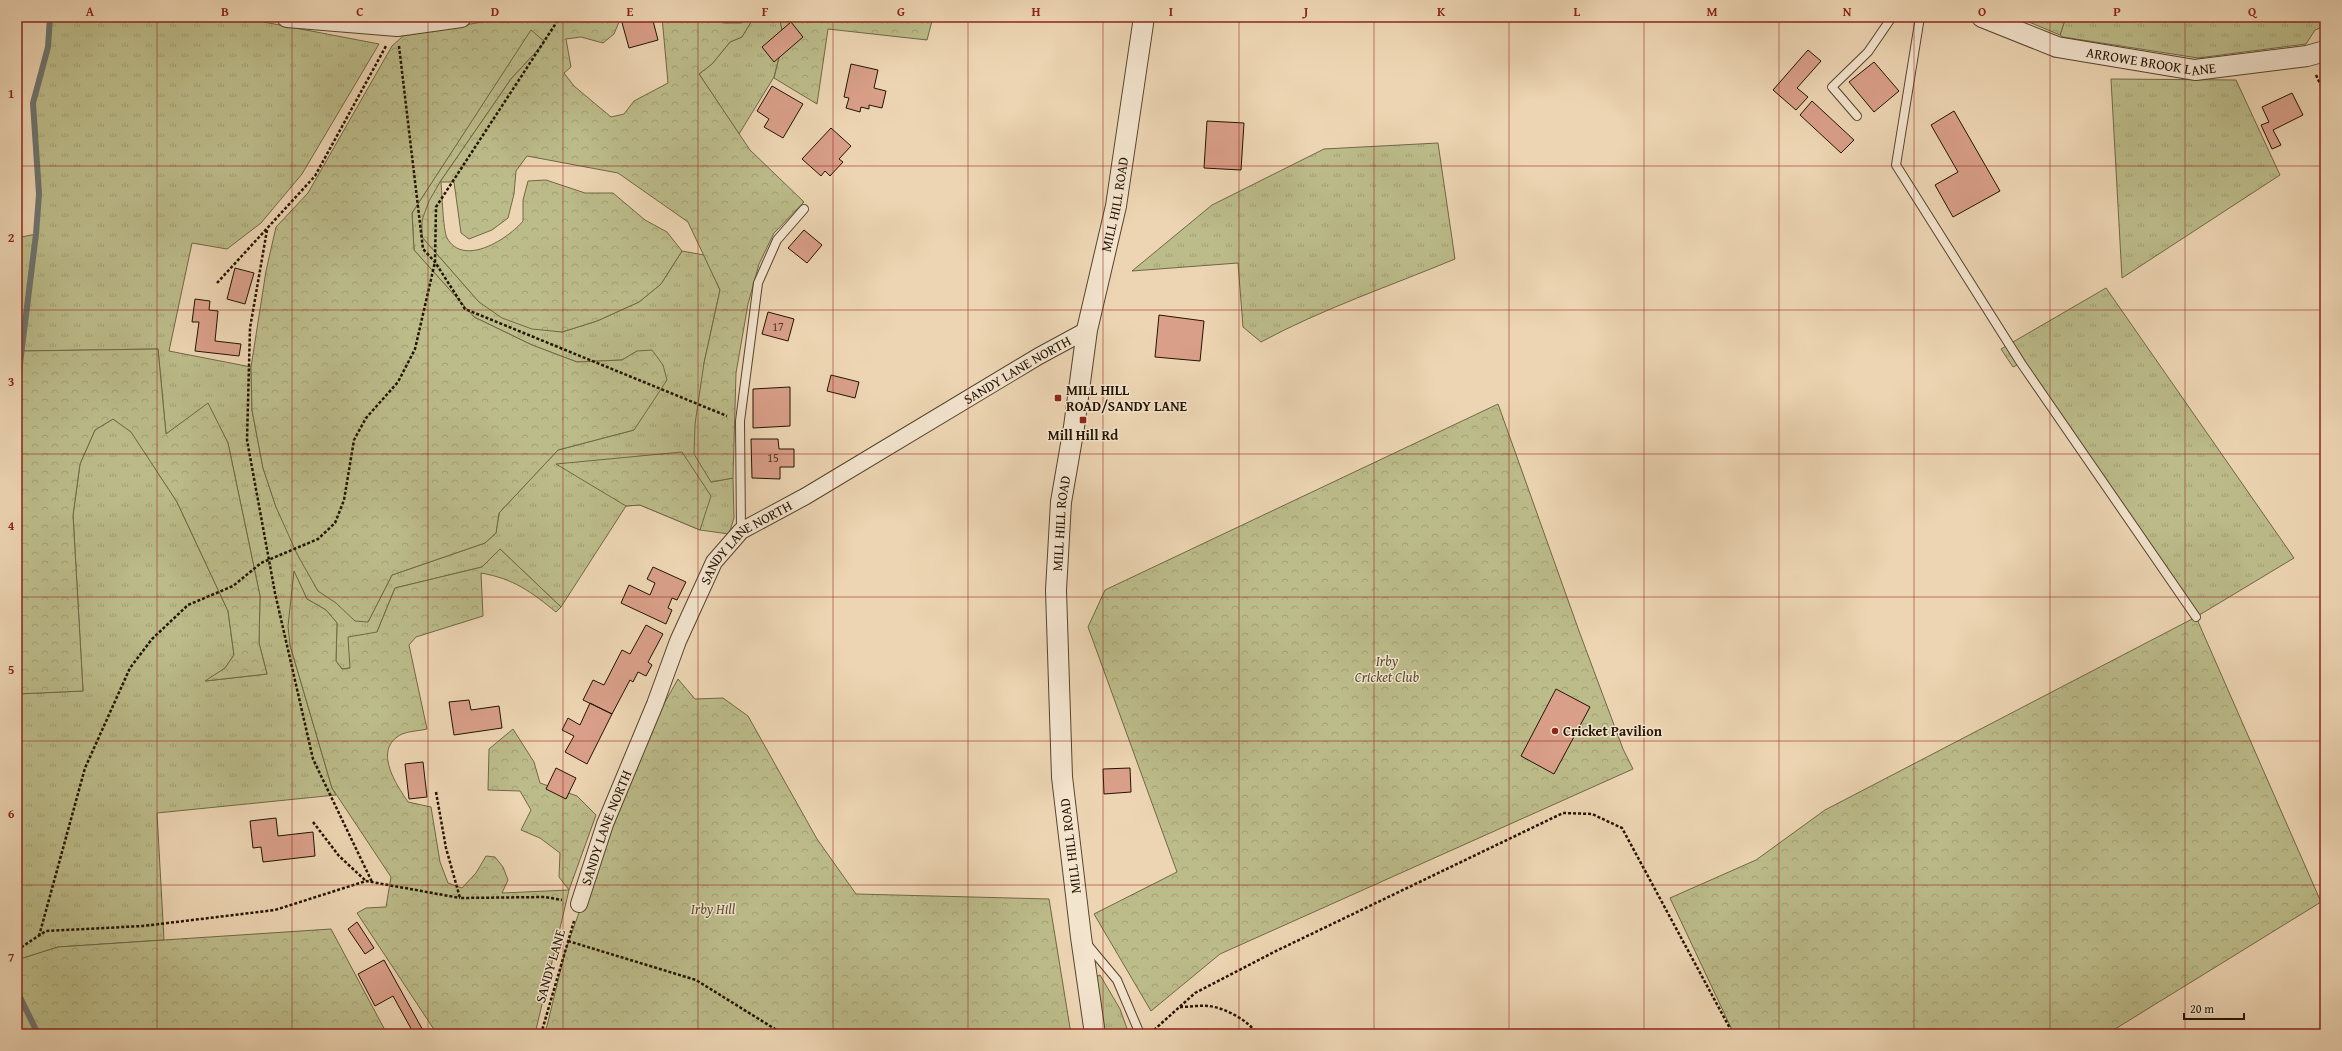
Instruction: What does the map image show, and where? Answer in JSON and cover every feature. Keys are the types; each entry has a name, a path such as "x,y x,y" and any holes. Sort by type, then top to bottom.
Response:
{"street":[{"path":"287,17 397,26 461,17"},
{"name":"MILL HILL ROAD","path":"1095,1034 1081,937 1062,777 1056,590 1061,502 1074,427 1087,330 1116,206 1144,17"},
{"name":"ARROWE BROOK LANE","path":"1982,17 2057,46 2195,70 2307,56 2325,51"},
{"name":"SANDY LANE NORTH","path":"579,904 605,824 655,704 678,641 714,562 741,531 806,496 1032,360 1087,330"}],"lane":[{"path":"1857,116 1832,87 1868,52 1892,17"},
{"path":"1920,17 1896,165 2021,363 2196,617"},
{"path":"741,531 740,421 758,283 777,240 804,209"},
{"path":"1081,937 1118,980 1140,1034"}],"path":[{"path":"38,936 85,768 130,668 152,639 188,605 233,586 262,563 318,539 335,523 344,500 354,440 366,418 398,382 415,349 436,262 436,207 560,17"},
{"path":"217,283 315,176 397,26"},
{"path":"397,26 423,249 436,262 465,308 740,421"},
{"path":"267,230 250,328 247,440 275,593 313,758 372,882"},
{"path":"436,792 446,848 460,898"},
{"path":"1150,1034 1195,993 1276,951 1562,813 1592,814 1622,828 1733,1034"},
{"path":"313,822 339,856 366,881"},
{"path":"17,950 46,932 143,926 275,910 366,881 460,898 545,897 579,904"},
{"name":"SANDY LANE","path":"541,1034 579,904"},
{"path":"568,941 696,980 783,1034"},
{"path":"1180,1007 1210,1006 1235,1015 1254,1029 1257,1034"},
{"path":"17,1030 19,1034"}],"green space":[{"path":"50,17 251,17 264,22 379,44 302,174 261,223 227,249 192,243 169,351 251,367 252,410 263,468 276,507 318,591 368,622 392,575 485,543 496,533 499,513 558,450 634,430 637,351 622,360 577,362 532,345 474,317 414,250 412,213 531,29 545,42 511,79 440,182 422,237 479,302 562,332 597,321 639,302 661,284 682,251 704,255 720,290 704,363 711,482 733,478 734,518 729,534 700,530 640,505 626,506 561,607 500,549 482,567 395,588 377,632 350,668 342,669 336,661 337,623 326,610 307,599 294,572 290,645 332,788 336,795 157,813 164,940 58,947 17,960 17,694 83,691 73,515 80,464 95,430 113,419 131,431 177,502 228,611 234,655 225,668 206,681 267,674 259,643 260,596 228,443 208,404 166,434 158,349 22,351 17,388 17,238 36,234 39,194 33,103 48,47"},
{"path":"510,17 621,17 614,34 603,43 581,37 566,39 571,67 564,73 574,86 611,117 624,114 634,101 668,83 662,17 713,17 724,23 741,23 750,17 754,17 742,37 730,42 712,64 699,74 750,150 804,202 774,233 759,264 748,304 736,373 733,478 711,482 694,454 695,424 704,363 720,290 688,222 618,173 527,156 516,171 514,194 508,218 492,230 469,239 461,233 454,182 441,182 447,238 455,247 464,250 475,250 486,247 508,235 523,221 523,200 528,181 546,180 585,193 613,193 645,220 667,232 682,251 661,284 639,302 597,321 562,332 532,329 502,318 479,302 422,237 422,220 429,201 440,182 511,79 545,42 531,30 412,213 414,250 474,317 532,345 577,362 622,360 637,351 652,350 663,365 667,380 634,430 558,450 499,513 496,533 485,543 392,575 368,622 355,621 336,603 318,591 297,554 276,507 263,468 252,410 251,367 266,271 276,227 308,193 392,46 403,36"},
{"path":"713,17 750,17 741,22 732,23"},
{"path":"754,17 779,17 784,38 774,77 739,134 699,74 712,64 730,42 742,37"},
{"path":"779,17 933,17 927,40 828,29 817,104 774,78 784,38"},
{"path":"2017,17 2066,17 2060,35"},
{"path":"2066,17 2325,17 2325,26 2315,30 2306,44 2198,58 2063,37 2060,35"},
{"path":"2111,79 2236,80 2280,175 2122,278"},
{"path":"1438,143 1455,259 1332,308 1261,342 1243,327 1238,263 1132,271 1212,205 1324,149"},
{"path":"2106,288 2294,558 2196,617 2021,363 2013,367 2001,349"},
{"path":"158,349 166,434 208,403 228,443 260,596 259,643 267,674 205,681 225,668 234,655 228,611 177,502 131,432 113,419 95,430 80,464 73,515 83,691 17,694 17,388 22,351"},
{"name":"Irby Cricket Club","path":"1498,404 1579,631 1623,749 1633,769 1220,954 1151,1011 1094,914 1177,872 1088,627 1105,590"},
{"path":"682,452 711,496 700,530 640,505 626,506 556,464"},
{"path":"500,549 561,607 556,612 530,592 512,582 481,573 483,616 416,637 409,645 427,729 405,733 393,740 389,748 389,767 393,777 408,802 431,807 440,862 448,883 462,888 476,873 486,856 495,857 503,867 508,880 502,893 569,890 535,1034 437,1034 357,913 366,908 386,907 391,877 332,788 290,645 288,626 294,571 307,599 326,610 337,623 336,661 342,669 350,668 348,637 377,632 395,588 482,567"},
{"path":"2196,617 2321,902 2107,1034 1734,1034 1670,898 1756,860 1825,810"},
{"name":"Irby Hill","path":"678,679 695,699 723,698 748,716 817,839 856,894 1049,899 1071,1034 545,1034 565,952 592,876 652,725"},
{"path":"513,729 534,762 540,783 577,796 596,815 569,890 559,877 560,853 540,838 521,830 531,810 520,791 488,790 489,749"},
{"path":"331,929 387,1034 17,1034 17,960 58,947"},
{"path":"1100,975 1120,1009 1129,1034 1103,1034 1095,977"}],"building":[{"path":"629,17 652,17 658,40 629,48 621,19"},
{"path":"791,22 803,37 774,62 762,47"},
{"path":"1808,50 1821,61 1797,88 1808,97 1796,110 1773,90"},
{"path":"1874,62 1899,91 1874,112 1849,82"},
{"path":"851,64 878,70 874,88 886,91 882,108 869,105 869,109 861,107 860,112 846,108 849,98 844,97"},
{"path":"772,86 803,104 783,138 764,127 769,119 757,111"},
{"path":"2292,93 2303,115 2273,130 2281,145 2272,149 2261,125 2269,122 2262,107"},
{"path":"1812,101 1854,140 1841,153 1800,115"},
{"path":"1954,111 2000,191 1953,217 1935,185 1958,172 1931,125"},
{"path":"1207,121 1244,123 1241,170 1204,168"},
{"path":"831,128 851,146 839,159 843,162 830,176 825,171 821,176 802,159"},
{"path":"804,230 822,245 807,263 788,248"},
{"path":"235,268 254,273 245,304 227,299"},
{"path":"195,299 210,301 209,310 218,311 215,341 241,344 239,356 195,351 199,322 192,322"},
{"path":"768,312 794,319 788,341 762,334"},
{"path":"1159,315 1204,321 1200,361 1155,357"},
{"path":"831,375 859,382 855,398 827,391"},
{"path":"790,387 790,426 753,428 753,389"},
{"path":"751,439 778,439 779,449 794,449 794,467 780,467 780,479 752,478"},
{"path":"653,567 686,582 677,600 672,598 668,608 672,610 666,624 621,603 629,585 650,595 655,583 647,579"},
{"path":"646,625 663,634 648,662 652,665 646,676 638,672 633,682 630,680 612,714 583,700 593,680 604,685 622,650 630,654"},
{"name":"Cricket Pavilion","path":"1556,689 1590,707 1554,774 1521,756"},
{"path":"469,700 471,710 499,706 502,728 454,735 449,702"},
{"path":"590,703 612,714 587,764 565,752 574,736 562,730 568,718 580,725"},
{"path":"423,762 427,797 409,799 405,764"},
{"path":"556,768 576,778 566,799 546,789"},
{"path":"1130,768 1131,792 1104,794 1103,769"},
{"path":"276,818 278,836 313,832 315,856 263,862 261,847 253,848 250,821"},
{"path":"357,922 374,948 365,954 348,929"},
{"path":"384,960 425,1034 414,1034 393,996 375,1006 358,974"}],"waterway":[{"path":"17,388 36,234 39,194 33,103 48,47 50,17"},
{"path":"17,991 38,1034"}],"place":[{"name":"MILL HILL ROAD/SANDY LANE","path":"1058,398"},
{"name":"Mill Hill Rd","path":"1083,420"},
{"name":"Cricket Pavilion","path":"1555,731"}]}
